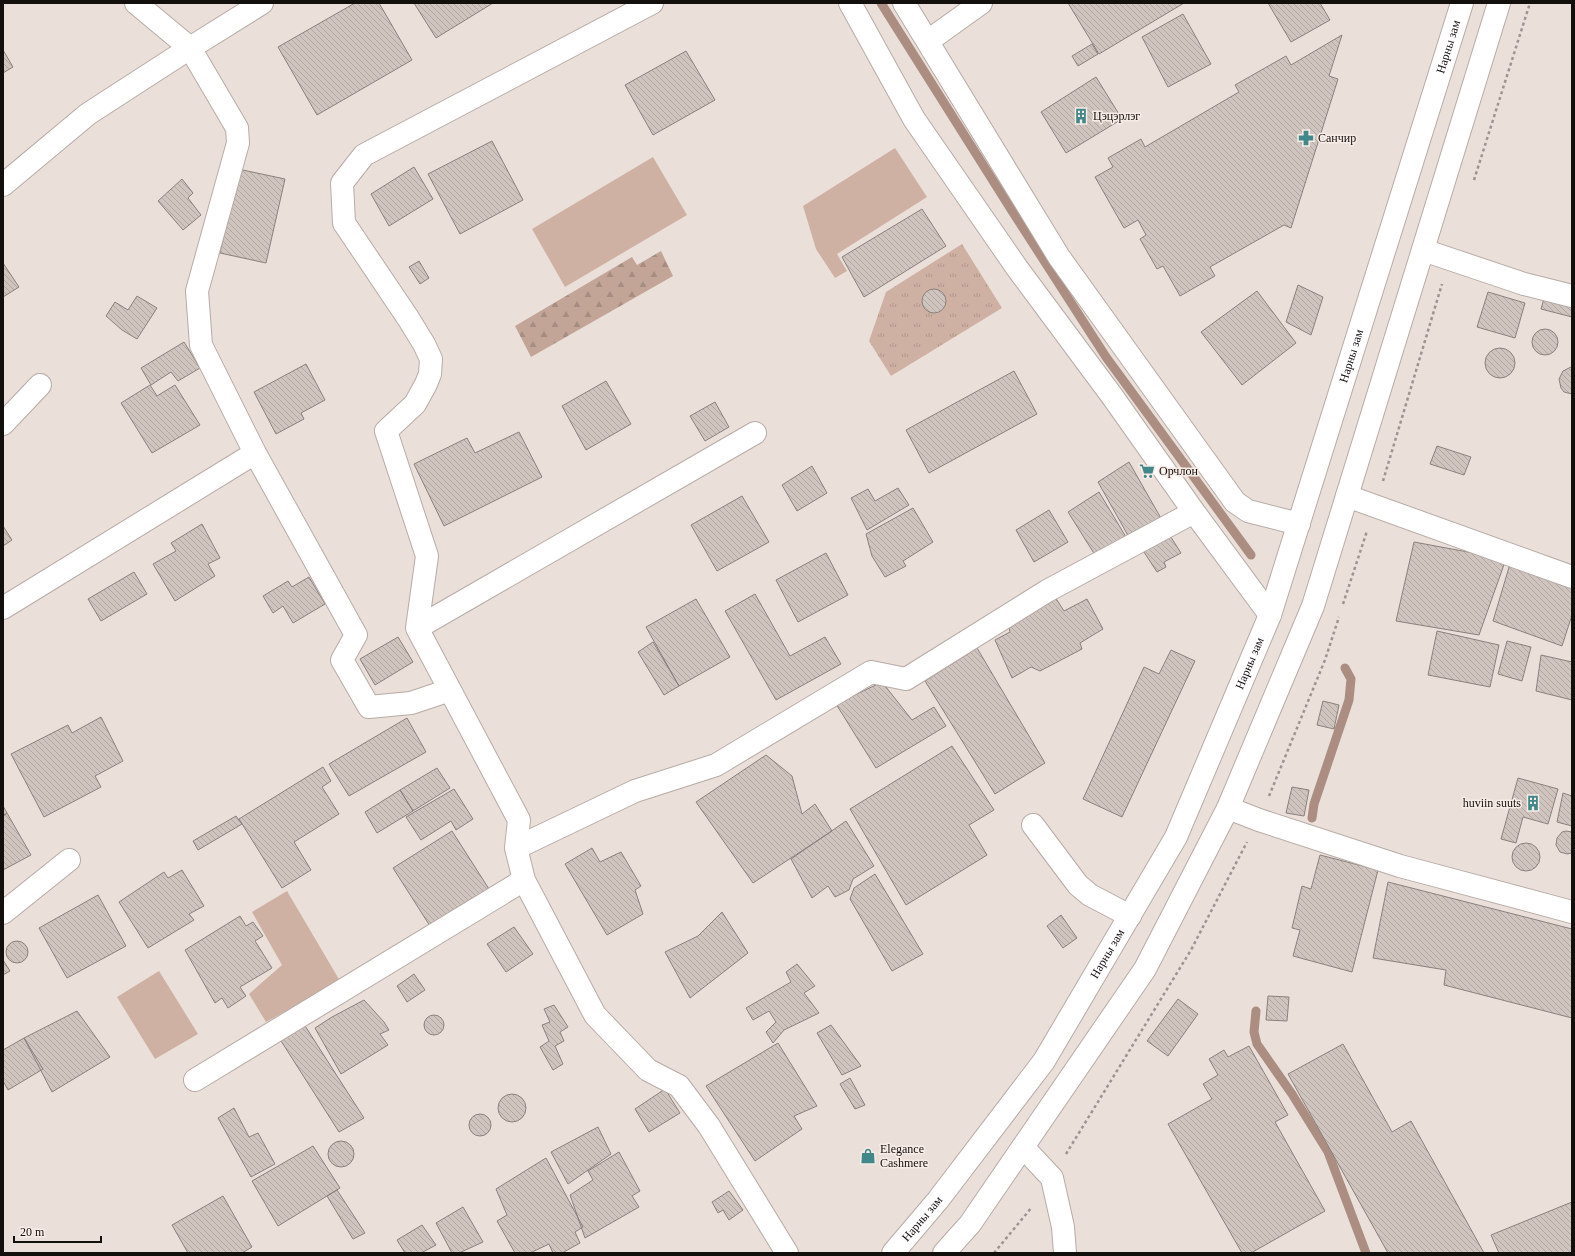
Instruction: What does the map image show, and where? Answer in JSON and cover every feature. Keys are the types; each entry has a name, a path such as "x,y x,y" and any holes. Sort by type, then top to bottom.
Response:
{"street":[{"path":"136,3 190,48 238,128 238,143 197,291 201,345 255,453 356,635 342,660 369,707 411,703 450,690"},
{"path":"3,185 88,114 262,3"},
{"path":"652,3 364,156 342,183 344,222 408,318 424,344 431,359 430,374 415,404 386,431 427,556 417,628 519,820 516,848 524,880 595,1014 648,1070 679,1086 709,1126 786,1253"},
{"path":"850,3 914,119 1017,268 1112,396 1194,512 1270,615"},
{"path":"904,3 1059,257 1235,502 1248,511 1299,524"},
{"path":"928,41 981,3"},
{"path":"944,1253 970,1224 1145,969 1228,808 1313,606 1497,10 1461,5"},
{"name":"Нарны зам","path":"893,1253 938,1200 1044,1061 1176,837 1270,615 1461,5"},
{"path":"1423,250 1524,284 1572,296"},
{"path":"3,424 40,385"},
{"path":"417,628 755,433"},
{"path":"3,608 255,453"},
{"path":"1347,496 1572,577"},
{"path":"516,848 635,791 716,765 871,672 906,679 1047,591 1194,512"},
{"path":"1228,808 1259,820 1400,866 1572,912"},
{"path":"1033,824 1078,885 1090,895 1130,916"},
{"path":"3,913 69,860"},
{"path":"195,1080 524,880"},
{"path":"1023,1147 1052,1178 1063,1227 1065,1253"}],"green space":[{"path":"895,148 927,197 837,254 847,271 835,278 816,249 803,206"},
{"path":"653,157 687,215 565,287 532,229"},
{"path":"962,244 1002,308 891,376 869,341 886,292"},
{"path":"661,251 673,276 531,357 515,326 632,257 637,265"},
{"path":"287,891 340,981 266,1022 249,994 282,965 252,912"},
{"path":"159,971 198,1034 155,1059 117,997"}],"building":[{"path":"355,3 379,3 412,60 317,115 278,47"},
{"path":"414,3 493,3 436,38"},
{"path":"1068,3 1184,3 1099,54"},
{"path":"1268,3 1320,3 1330,20 1291,42"},
{"path":"1183,14 1211,64 1168,87 1142,37"},
{"path":"1342,35 1329,76 1338,79 1291,228 1284,225 1210,267 1215,276 1180,296 1163,266 1157,269 1140,239 1146,235 1138,220 1124,228 1095,177 1113,167 1108,158 1141,139 1145,147 1239,92 1235,85 1286,56 1291,65"},
{"path":"1092,44 1098,54 1078,66 1072,56"},
{"path":"3,50 13,67 3,73"},
{"path":"686,51 715,100 653,135 625,85"},
{"name":"Цэцэрлэг","path":"1096,77 1122,119 1066,153 1041,112"},
{"path":"492,141 523,200 460,234 428,174"},
{"path":"414,167 433,199 389,226 371,194"},
{"path":"238,169 285,179 266,263 220,253"},
{"path":"182,179 193,193 188,198 201,215 183,230 158,201"},
{"path":"922,209 946,246 864,297 842,257"},
{"path":"419,261 429,278 420,284 409,267"},
{"path":"3,263 19,287 3,297"},
{"path":"1298,285 1323,297 1311,335 1286,322"},
{"path":"934,289 943,292 946,301 943,310 934,313 925,310 922,301 925,292"},
{"path":"1257,291 1296,343 1242,385 1201,332"},
{"path":"1488,292 1525,303 1515,338 1477,327"},
{"path":"1545,295 1572,301 1572,317 1541,309"},
{"path":"137,296 157,308 137,339 122,330 106,316 115,302 128,310"},
{"path":"1545,329 1554,333 1558,342 1554,351 1545,355 1536,351 1532,342 1536,333"},
{"path":"184,342 200,368 178,381 171,372 151,385 141,368"},
{"path":"1500,348 1511,352 1515,363 1511,374 1500,378 1489,374 1485,363 1489,352"},
{"path":"306,364 325,400 301,413 304,419 276,434 254,392"},
{"path":"1571,367 1572,394 1564,392 1561,388 1559,379 1563,371"},
{"path":"1014,371 1037,414 929,473 906,430"},
{"path":"606,381 631,424 586,450 562,406"},
{"path":"150,385 157,396 175,385 200,425 152,453 121,403"},
{"path":"715,402 729,427 705,441 690,416"},
{"path":"519,432 542,477 444,526 414,464 467,438 475,453"},
{"path":"1437,446 1471,457 1464,475 1430,464"},
{"path":"1129,462 1162,520 1130,539 1098,482"},
{"path":"812,466 827,493 797,511 782,485"},
{"path":"898,488 909,505 867,530 851,498 868,489 875,501"},
{"path":"1099,492 1126,537 1095,555 1068,512"},
{"path":"742,496 769,542 717,571 691,525"},
{"path":"913,508 933,542 903,561 906,566 885,577 872,556 866,534"},
{"path":"1049,510 1068,542 1034,562 1016,530"},
{"path":"202,524 220,558 208,564 215,576 175,601 153,564 176,551 171,543"},
{"path":"3,526 12,540 3,546"},
{"path":"1169,534 1181,553 1164,562 1166,567 1157,572 1142,549"},
{"path":"1414,542 1506,559 1479,635 1396,621"},
{"path":"826,553 848,595 798,622 776,580"},
{"path":"1510,564 1572,583 1572,615 1562,646 1493,621"},
{"path":"134,572 147,594 101,621 88,599"},
{"path":"309,577 325,604 293,623 283,606 273,613 263,596 288,581 292,587"},
{"path":"755,594 790,656 825,637 841,664 776,700 725,611"},
{"path":"1055,597 1064,611 1087,599 1103,629 1080,643 1082,649 1040,671 1031,667 1012,678 995,640 1010,632 1009,626"},
{"path":"696,599 730,657 679,686 646,627"},
{"path":"1437,631 1499,645 1490,687 1428,675"},
{"path":"398,637 413,662 375,685 360,659"},
{"path":"1507,641 1531,647 1522,681 1498,674"},
{"path":"653,642 679,686 664,695 638,652"},
{"path":"977,648 1045,763 995,794 925,681"},
{"path":"1171,650 1195,661 1122,817 1083,799 1144,667 1159,674"},
{"path":"1541,655 1572,662 1572,700 1536,691"},
{"path":"882,682 912,720 934,707 946,726 876,768 836,704"},
{"path":"1323,701 1339,705 1334,729 1317,725"},
{"path":"101,717 123,761 95,776 101,787 44,817 11,754 68,725 72,733"},
{"path":"407,718 426,752 349,796 329,764"},
{"path":"952,746 994,810 969,825 987,855 906,905 850,809"},
{"path":"766,755 792,776 802,814 815,804 832,831 753,883 696,802"},
{"path":"323,767 331,781 322,787 339,814 294,842 311,870 282,888 239,819"},
{"path":"437,768 450,788 413,811 400,790"},
{"name":"huviin suuts","path":"1518,778 1558,789 1548,824 1523,817 1516,843 1501,839"},
{"path":"1292,787 1309,790 1304,816 1286,813"},
{"path":"454,789 473,819 456,830 451,821 421,840 406,817"},
{"path":"400,790 413,811 377,833 365,812"},
{"path":"1563,793 1572,796 1572,826 1557,822"},
{"path":"3,806 7,813 3,816"},
{"path":"7,813 31,855 3,870 3,816"},
{"path":"236,816 242,824 198,850 193,841"},
{"path":"846,821 874,866 853,879 849,890 835,897 828,886 812,898 791,859"},
{"path":"452,831 489,889 430,926 393,868"},
{"path":"1562,832 1572,832 1572,853 1567,854 1560,852 1556,845 1557,838"},
{"path":"1526,843 1536,847 1540,857 1536,867 1526,871 1516,867 1512,857 1516,847"},
{"path":"592,848 600,862 621,852 641,886 635,890 643,914 607,935 565,864"},
{"path":"1320,855 1378,870 1352,972 1293,956 1300,930 1292,928 1302,886 1311,889"},
{"path":"182,870 204,906 189,914 194,920 148,948 119,902 164,872 168,878"},
{"path":"875,874 923,954 892,971 850,899 854,888"},
{"path":"1388,882 1572,929 1572,1018 1444,985 1446,970 1373,958"},
{"path":"98,895 126,946 67,978 39,928"},
{"path":"722,912 748,953 690,998 665,952 698,936"},
{"path":"1061,915 1077,938 1063,948 1047,926"},
{"path":"240,916 246,926 253,922 263,936 255,941 272,968 240,987 246,996 228,1008 222,998 215,1003 185,950"},
{"path":"514,927 533,954 506,972 487,944"},
{"path":"17,941 25,944 28,952 25,960 17,963 9,960 6,952 9,944"},
{"path":"3,960 10,971 3,975"},
{"path":"797,964 815,986 804,993 819,1013 784,1030 773,1043 766,1032 776,1022 769,1011 753,1020 746,1008 791,982 786,972"},
{"path":"414,974 425,990 407,1002 397,986"},
{"path":"1268,996 1289,997 1287,1021 1266,1020"},
{"path":"1178,999 1198,1014 1168,1056 1147,1041"},
{"path":"364,1000 384,1022 389,1030 380,1034 388,1045 341,1074 315,1028"},
{"path":"554,1005 568,1027 560,1032 564,1041 555,1046 563,1064 553,1070 540,1047 549,1041 542,1025 550,1022 544,1009"},
{"path":"77,1011 110,1057 52,1092 24,1038"},
{"path":"434,1015 441,1018 444,1025 441,1032 434,1035 427,1032 424,1025 427,1018"},
{"path":"300,1018 364,1118 339,1132 276,1033"},
{"path":"831,1025 861,1066 842,1075 817,1033"},
{"path":"24,1038 43,1069 8,1090 3,1081 3,1050"},
{"path":"778,1043 817,1106 794,1116 802,1129 755,1161 706,1086"},
{"path":"1343,1044 1392,1132 1411,1121 1484,1253 1388,1253 1288,1074"},
{"path":"1249,1046 1288,1115 1275,1122 1325,1211 1251,1253 1242,1253 1168,1124 1212,1099 1203,1084 1218,1075 1209,1059 1224,1050 1228,1057"},
{"path":"850,1078 865,1105 855,1109 840,1084"},
{"path":"665,1089 680,1113 649,1132 635,1109"},
{"path":"512,1094 522,1098 526,1108 522,1118 512,1122 502,1118 498,1108 502,1098"},
{"path":"234,1108 249,1137 258,1133 275,1164 251,1177 218,1118"},
{"path":"480,1114 488,1117 491,1125 488,1133 480,1136 472,1133 469,1125 472,1117"},
{"path":"598,1127 611,1154 568,1184 551,1152"},
{"path":"341,1141 350,1145 354,1154 350,1163 341,1167 332,1163 328,1154 332,1145"},
{"path":"313,1146 340,1188 278,1226 252,1181"},
{"path":"619,1152 640,1191 632,1196 639,1207 585,1238 570,1195 593,1180 588,1171"},
{"path":"546,1158 583,1227 575,1232 580,1243 562,1253 553,1253 549,1244 530,1253 515,1253 497,1221 507,1215 496,1189"},
{"path":"337,1190 365,1233 353,1239 327,1196"},
{"path":"729,1191 743,1210 729,1220 723,1210 718,1213 712,1202"},
{"path":"223,1196 252,1247 242,1253 188,1253 172,1225"},
{"path":"1572,1202 1572,1253 1499,1253 1491,1235"},
{"path":"463,1207 483,1242 459,1253 452,1253 436,1223"},
{"path":"422,1225 436,1245 421,1253 405,1253 397,1240"}],"waterway":[{"path":"881,3 1106,357 1251,555"},
{"path":"1312,818 1314,804 1349,700 1351,679 1345,668"},
{"path":"1256,1011 1254,1032 1257,1044 1292,1094 1328,1152 1366,1253"}],"place":[{"name":"Цэцэрлэг","path":"1081,116"},
{"name":"Санчир","path":"1306,138"},
{"name":"Орчлон","path":"1147,471"},
{"name":"huviin suuts","path":"1533,803"},
{"name":"Elegance Cashmere","path":"868,1156"}]}
